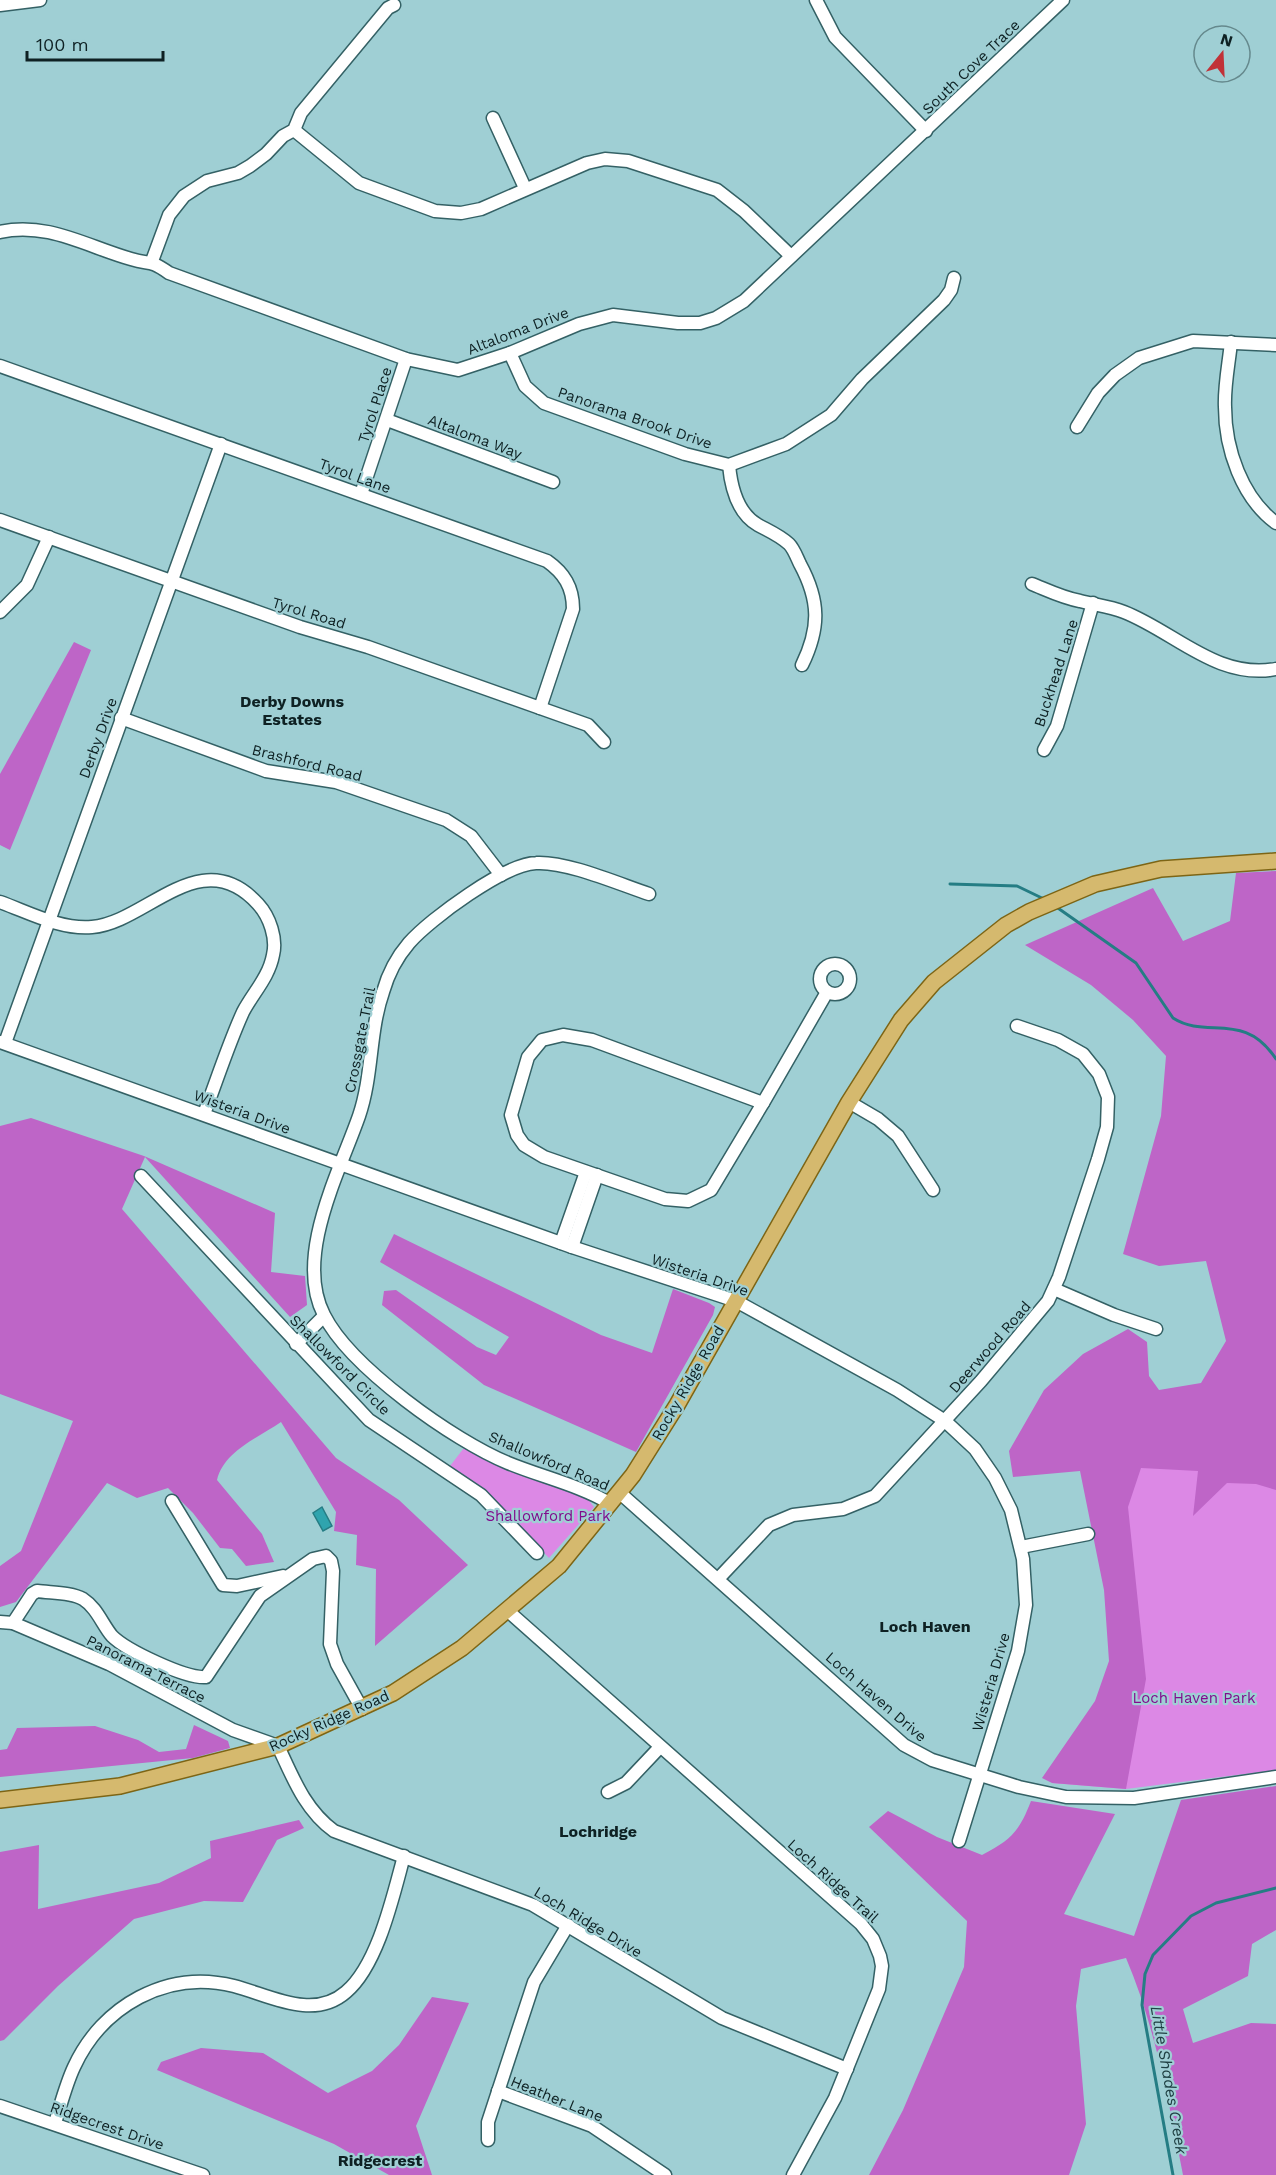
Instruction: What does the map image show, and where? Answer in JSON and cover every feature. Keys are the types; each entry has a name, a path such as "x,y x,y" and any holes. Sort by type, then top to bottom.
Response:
{"main road":[{"name":"Rocky Ridge Road","path":"0,1800 120,1786 278,1746 362,1708 436,1666 508,1611 559,1566 616,1498 658,1435 886,1041 918,999 947,970 1006,925 1029,912 1084,888 1114,878 1161,869 1276,861"}],"street":[{"path":"0,5 40,0"},
{"path":"816,0 835,38 926,131"},
{"name":"South Cove Trace","path":"926,131 1063,0"},
{"path":"152,261 168,215 184,196 207,181 238,173 250,166 266,154 283,136 294,130 301,113 388,9 394,5"},
{"path":"493,118 525,188"},
{"path":"294,130 359,183 435,211 460,213 482,209 525,188 587,163 605,159 628,160 717,190 744,211 791,256"},
{"name":"Altaloma Drive","path":"0,232 33,229 68,237 133,260 152,261 169,273 406,359 458,370 510,353 579,324 613,315 678,323 700,323 716,318 744,301 926,131"},
{"path":"802,665 813,643 816,624 816,609 810,582 791,546 773,531 756,524 741,508 731,485 729,465 786,444 831,415 862,379 944,300 951,290 954,278"},
{"path":"1077,427 1098,393 1115,375 1139,358 1193,340 1276,345"},
{"path":"1232,342 1225,408 1231,454 1246,489 1268,517 1276,523"},
{"name":"Panorama Brook Drive","path":"510,353 525,386 544,403 685,454 729,465"},
{"name":"Tyrol Place","path":"361,494 406,359"},
{"name":"Tyrol Lane","path":"0,366 538,557 560,572 570,586 573,609 540,708"},
{"name":"Altaloma Way","path":"387,420 553,482"},
{"name":"Derby Drive","path":"2,1042 50,919 221,444"},
{"name":"Tyrol Road","path":"0,520 172,582 588,725 604,742"},
{"path":"0,612 27,585 49,537"},
{"path":"1032,584 1078,601 1100,603 1127,613 1194,653 1245,671 1276,669"},
{"name":"Buckhead Lane","path":"1044,750 1057,726 1094,603"},
{"name":"Brashford Road","path":"121,718 266,771 336,782 446,820 471,836 501,875"},
{"name":"Crossgate Trail","path":"342,1164 367,1089 377,1013 394,966 407,945 426,927 501,875 528,863 550,864 649,894"},
{"path":"0,902 82,927 104,925 177,889 199,882 230,885 249,896 263,910 273,934 273,957 238,1024 204,1114"},
{"path":"763,1103 585,1037 551,1036 542,1040 528,1057 513,1104 513,1125 517,1136 533,1151 665,1199 696,1199 711,1190 716,1183 763,1103 827,992"},
{"name":"Deerwood Road","path":"718,1579 769,1526 793,1515 843,1509 875,1496 1028,1328 1054,1289 1107,1127 1108,1097 1100,1074 1083,1054 1058,1040 1017,1026"},
{"name":"Wisteria Drive","path":"2,1042 567,1245 736,1301 897,1390 945,1421 975,1449 995,1478 1011,1509 1021,1547 1026,1605 1018,1651 959,1841"},
{"path":"849,1102 879,1119 898,1137 933,1190"},
{"name":"Shallowford Road","path":"342,1164 315,1245 314,1281 324,1316 346,1345 393,1392 418,1410 494,1456 594,1493 616,1498"},
{"path":"567,1245 592,1174"},
{"name":"Shallowford Circle","path":"141,1176 369,1420 481,1495 537,1553"},
{"path":"1054,1289 1114,1315 1156,1329"},
{"path":"296,1344 324,1316"},
{"name":"Loch Haven Drive","path":"616,1498 718,1579 910,1749 932,1760 1047,1794 1100,1797 1134,1798 1276,1777"},
{"path":"171,1501 223,1585 237,1586 290,1575"},
{"path":"1021,1547 1088,1534"},
{"path":"13,1623 32,1594 37,1591 81,1598 90,1605 113,1637 132,1650 193,1677 206,1677 260,1596 313,1559 326,1556 331,1561 333,1571 330,1644 337,1664 362,1708"},
{"name":"Loch Ridge Trail","path":"508,1611 861,1924 873,1938 880,1956 881,1978 847,2069 826,2117 793,2175"},
{"name":"Panorama Terrace","path":"0,1622 13,1623 109,1664 233,1730 278,1746"},
{"name":"Loch Ridge Drive","path":"278,1746 301,1796 320,1821 334,1831 513,1896 568,1925 722,2018 847,2069"},
{"path":"608,1792 626,1783 660,1747"},
{"path":"55,2123 74,2067 95,2030 133,2000 174,1984 210,1982 303,2006 331,2002 345,1993 370,1957 404,1856"},
{"name":"Heather Lane","path":"488,2140 486,2129 534,1982 568,1925"},
{"name":"Heather Lane","path":"498,2091 592,2126 665,2175"},
{"name":"Ridgecrest Drive","path":"0,2106 203,2175"}],"green space":[{"name":"Shallowford Park","path":"467,1444 506,1470 587,1498 594,1507 549,1558 486,1492 450,1466"},
{"name":"Loch Haven Park","path":"1106,1461 1230,1468 1276,1485 1276,1770 1126,1789 1052,1783 1114,1681"}],"shaded area":[{"path":"74,642 91,650 10,850 0,845 0,774"},
{"path":"1276,871 1276,1490 1256,1484 1227,1483 1193,1516 1198,1471 1141,1468 1128,1507 1146,1679 1126,1789 1052,1783 1042,1778 1095,1701 1109,1661 1104,1590 1080,1471 1013,1477 1009,1451 1044,1390 1083,1354 1128,1329 1147,1342 1149,1376 1159,1390 1201,1383 1226,1341 1206,1261 1159,1266 1123,1254 1161,1116 1166,1056 1133,1020 1091,985 1025,945 1153,888 1183,941 1230,921 1236,873"},
{"path":"31,1118 144,1156 275,1213 271,1272 305,1276 307,1305 290,1317 145,1157 122,1209 336,1458 399,1500 468,1565 375,1646 376,1569 356,1565 357,1535 334,1531 336,1512 281,1422 234,1453 221,1470 217,1480 262,1534 274,1562 246,1566 232,1549 220,1548 193,1513 168,1488 137,1498 107,1483 16,1602 0,1607 0,1566 21,1551 73,1421 0,1394 0,1126"},
{"path":"394,1234 601,1335 652,1353 673,1289 715,1307 713,1315 636,1452 484,1385 382,1305 384,1291 396,1290 477,1347 496,1355 509,1337 380,1262"},
{"path":"194,1725 228,1741 230,1748 193,1758 0,1777 0,1750 7,1749 17,1728 95,1726 138,1740 159,1752 186,1749"},
{"path":"1276,1786 1276,1930 1252,1944 1248,1976 1183,2009 1193,2043 1251,2023 1276,2024 1276,2175 1183,2175 1153,2038 1126,1958 1081,1969 1076,2006 1086,2124 1069,2175 869,2175 903,2110 964,1967 967,1921 869,1827 888,1811 937,1837 982,1855 1000,1845 1013,1834 1031,1801 1115,1814 1064,1914 1134,1936 1181,1800"},
{"path":"299,1820 304,1828 277,1840 243,1902 204,1901 134,1919 58,1986 4,2040 0,2041 0,1852 39,1845 38,1909 159,1883 211,1858 210,1841"},
{"path":"432,1997 469,2003 416,2126 432,2175 389,2175 334,2144 157,2070 161,2062 201,2048 263,2053 328,2093 372,2071 399,2045"}],"water":[{"path":"322,1507 332,1526 323,1531 313,1513"}],"waterway":[{"name":"Little Shades Creek","path":"950,884 1017,886 1044,899"},
{"name":"Little Shades Creek","path":"1055,906 1136,963 1173,1018 1199,1027 1225,1028 1251,1035 1264,1044 1276,1059"},
{"name":"Little Shades Creek","path":"1173,2175 1142,2005 1145,1974 1153,1955 1191,1916 1216,1903 1276,1888"}],"district":[{"name":"Derby Downs Estates","path":"292,710"},
{"name":"Loch Haven","path":"925,1626"},
{"name":"Lochridge","path":"598,1831"},
{"name":"Ridgecrest","path":"380,2160"}]}
